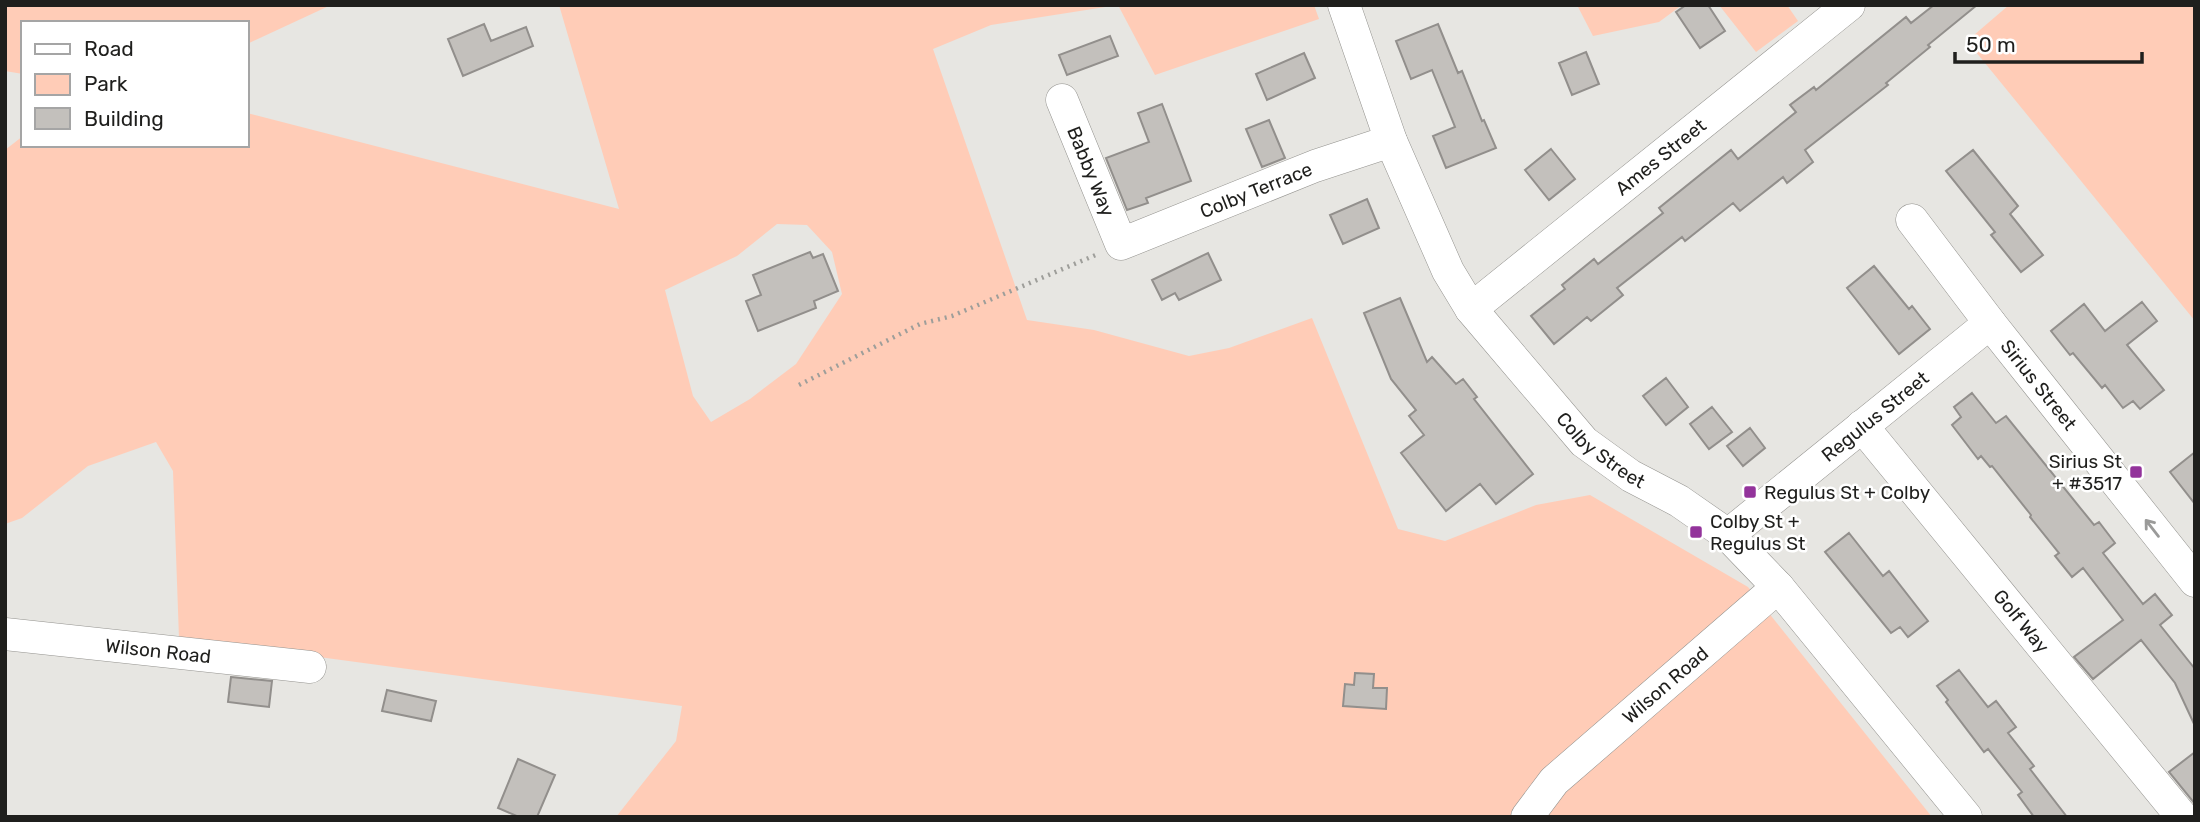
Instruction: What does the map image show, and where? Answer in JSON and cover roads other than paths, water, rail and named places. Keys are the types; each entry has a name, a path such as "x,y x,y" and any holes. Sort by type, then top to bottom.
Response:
{"street":[{"name":"Colby Street","path":"1344,5 1391,141 1448,271 1471,309 1584,442 1631,476 1679,500 1728,535 1778,587 1966,817"},
{"name":"Ames Street","path":"1471,309 1849,5"},
{"name":"Babby Way","path":"1062,100 1121,244"},
{"name":"Colby Terrace","path":"1121,244 1315,166 1391,141"},
{"name":"Sirius Street","path":"1912,220 1990,323 2195,581"},
{"name":"Regulus Street","path":"1728,535 1990,323"},
{"name":"Golf Way","path":"1862,426 2182,817"},
{"name":"Wilson Road","path":"1527,817 1554,781 1778,587"},
{"name":"Wilson Road","path":"5,634 310,667"}],"place":[{"name":"Sirius St + #3517","path":"2136,472"},
{"name":"Regulus St + Colby","path":"1750,492"},
{"name":"Colby St + Regulus St","path":"1696,532"}]}
